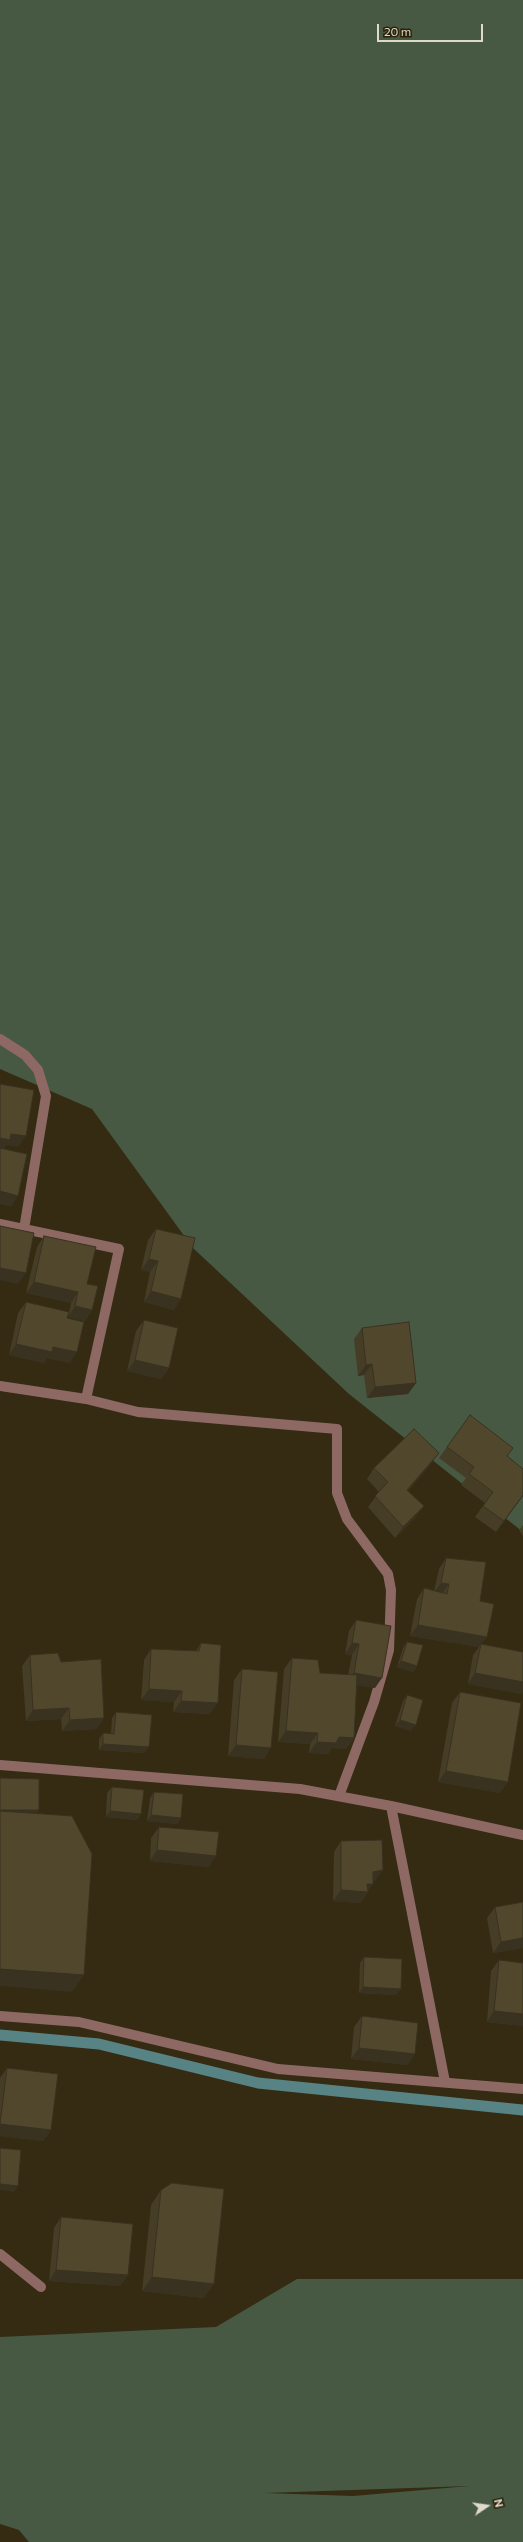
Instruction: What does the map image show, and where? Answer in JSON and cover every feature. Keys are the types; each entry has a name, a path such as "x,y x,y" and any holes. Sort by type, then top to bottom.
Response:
{"street":[{"path":"0,1039 25,1054 38,1070 46,1096 24,1229"},
{"path":"0,1224 119,1249 86,1399"},
{"path":"0,1386 86,1399 138,1412 337,1429 336,1493 347,1519 388,1574 391,1590 389,1650 374,1702 339,1796"},
{"path":"0,1765 300,1789 391,1806 523,1835"},
{"path":"391,1806 445,2082"},
{"path":"0,2016 79,2022 278,2068 523,2089"},
{"path":"0,2254 41,2287"}],"green space":[{"path":"0,0 523,0 523,1532 349,1394 193,1248 92,1109 0,1069"},
{"path":"297,2279 523,2279 523,2542 29,2542 19,2530 0,2524 0,2337 216,2327","holes":["469,2486 353,2496 265,2493"]}],"building":[{"path":"0,1084 34,1090 26,1136 11,1134 10,1140 0,1138"},
{"path":"0,1148 27,1154 18,1196 0,1191"},
{"path":"0,1226 34,1233 26,1273 0,1268"},
{"path":"156,1229 195,1238 181,1299 151,1291 158,1261 149,1259"},
{"path":"44,1236 96,1247 87,1284 98,1286 92,1310 75,1306 78,1292 34,1282"},
{"path":"26,1302 69,1312 67,1318 84,1322 77,1352 53,1347 52,1352 16,1344"},
{"path":"144,1320 178,1328 169,1368 135,1360"},
{"path":"409,1322 416,1383 375,1387 372,1364 366,1365 362,1328"},
{"path":"470,1415 513,1448 507,1456 523,1469 523,1495 504,1521 483,1506 493,1492 469,1474 474,1467 447,1447"},
{"path":"414,1429 439,1453 407,1490 424,1506 403,1527 375,1496 388,1482 374,1468"},
{"path":"446,1558 486,1562 480,1601 494,1604 487,1637 418,1625 424,1588 447,1594 449,1584 441,1583"},
{"path":"356,1620 391,1626 382,1678 354,1673 359,1644 352,1643"},
{"path":"407,1642 423,1645 417,1666 401,1661"},
{"path":"201,1643 221,1645 218,1703 181,1701 182,1691 149,1689 151,1649 199,1651"},
{"path":"481,1644 523,1652 523,1682 475,1673"},
{"path":"58,1653 61,1662 101,1659 104,1718 70,1720 69,1708 33,1710 30,1655"},
{"path":"292,1658 318,1660 320,1673 357,1675 354,1738 339,1737 336,1743 317,1742 318,1733 286,1731"},
{"path":"242,1669 278,1672 271,1748 236,1745"},
{"path":"460,1692 521,1703 508,1782 446,1771"},
{"path":"407,1695 423,1700 416,1725 400,1720"},
{"path":"116,1712 152,1715 149,1747 103,1744 103,1733 114,1734"},
{"path":"0,1778 39,1779 39,1810 0,1810"},
{"path":"112,1787 144,1790 141,1814 110,1811"},
{"path":"154,1792 183,1794 181,1818 151,1815"},
{"path":"0,1811 72,1816 92,1854 84,1975 0,1969"},
{"path":"159,1827 219,1832 216,1856 157,1850"},
{"path":"382,1840 383,1870 373,1872 373,1884 367,1884 368,1892 341,1890 341,1841"},
{"path":"523,1902 523,1938 501,1942 495,1907"},
{"path":"364,1957 402,1959 401,1989 363,1987"},
{"path":"499,1960 523,1963 523,2014 494,2011"},
{"path":"362,2016 418,2023 415,2054 359,2048"},
{"path":"7,2068 58,2074 51,2130 0,2124"},
{"path":"0,2148 21,2150 18,2186 0,2184"},
{"path":"172,2183 224,2189 214,2284 152,2277 161,2190"},
{"path":"61,2217 133,2224 128,2275 56,2270"}],"waterway":[{"path":"0,2035 99,2044 258,2083 523,2110"}]}
